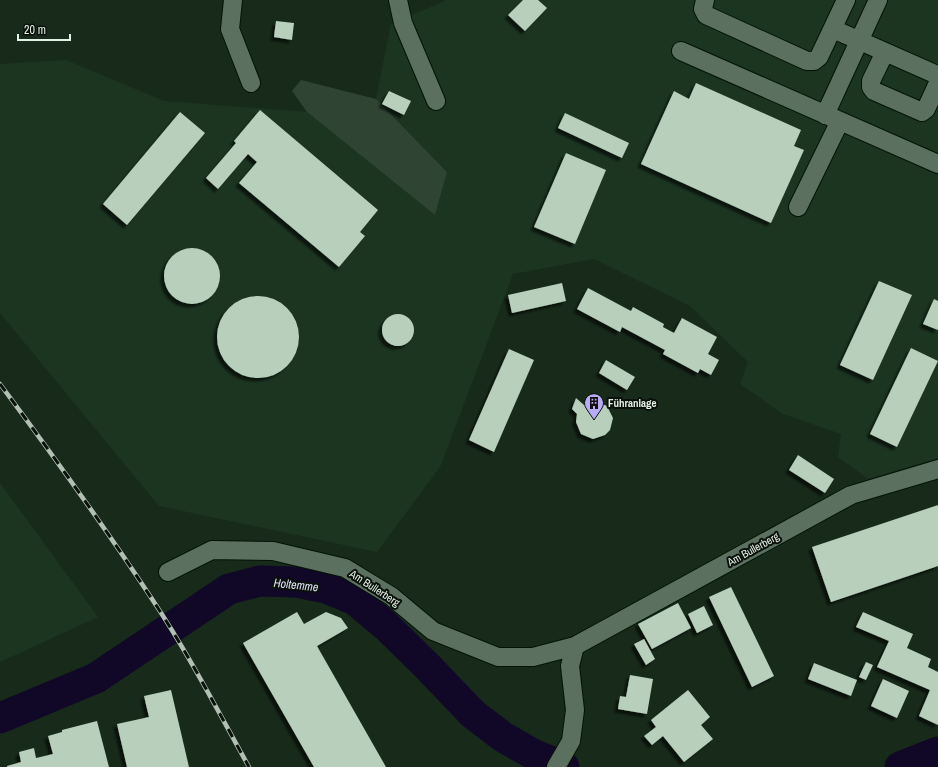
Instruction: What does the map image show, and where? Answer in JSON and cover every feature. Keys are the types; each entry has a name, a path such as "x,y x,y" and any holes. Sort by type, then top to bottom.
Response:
{"street":[{"path":"233,0 230,29 251,83"},
{"path":"398,0 404,23 436,101"},
{"path":"705,0 702,9 706,14 807,61 814,61 820,57 846,0"},
{"path":"798,207 833,118 859,40 878,0"},
{"path":"833,29 935,74 938,78"},
{"path":"681,51 938,164"},
{"path":"885,52 871,81 871,87 874,91 922,112 926,109 938,83"},
{"name":"Am Bullerberg","path":"168,572 212,550 273,551 345,568 391,596 433,631 498,657 533,657 575,646 851,495 938,469"},
{"path":"556,767 571,741 575,710 570,666 575,646"}],"shaded area":[{"path":"447,0 938,0 938,458 868,479 838,457 841,434 783,414 740,384 748,362 690,306 594,259 513,274 440,467 377,552 159,506 0,313 0,64 66,60 164,101 307,112 435,215 447,172 376,99 391,24"},
{"path":"301,80 376,99 447,172 435,215 307,112 292,91"},
{"path":"0,483 98,617 0,662"}],"building":[{"path":"523,0 538,0 547,8 525,31 508,15"},
{"path":"276,21 294,23 292,40 274,37"},
{"path":"696,83 801,130 794,146 804,150 771,223 641,164 674,91 689,99"},
{"path":"389,91 411,101 404,115 382,104"},
{"path":"260,110 378,210 360,232 365,236 339,267 239,183 257,162 248,154 218,189 206,178 236,143 234,141"},
{"path":"180,112 205,133 127,225 103,204"},
{"path":"565,113 629,143 622,158 558,128"},
{"path":"566,153 606,170 575,244 534,227"},
{"path":"187,248 197,248 212,256 218,265 220,276 218,287 212,296 197,304 187,304 176,299 169,292 164,281 164,271 169,260 176,253"},
{"path":"879,281 912,295 873,380 840,365"},
{"path":"562,283 566,301 512,313 508,295"},
{"path":"588,288 631,311 633,307 664,324 663,327 674,333 682,318 717,337 708,354 719,360 711,375 700,369 698,373 663,354 665,350 622,327 620,332 577,309"},
{"path":"258,296 274,299 287,308 296,321 299,337 296,353 287,366 274,375 258,378 242,375 229,366 220,353 217,337 220,321 229,308 242,299"},
{"path":"934,299 938,301 938,330 923,324"},
{"path":"395,314 401,314 411,321 414,330 413,336 407,343 401,346 395,346 385,339 382,333 382,327 389,317"},
{"path":"911,348 938,361 897,447 870,434"},
{"path":"509,349 534,360 494,452 469,440"},
{"path":"606,360 635,377 627,390 599,373"},
{"name":"Führanlage","path":"576,398 584,405 595,401 607,406 613,418 610,430 605,435 593,439 581,434 576,422 577,414 572,409"},
{"path":"798,455 834,479 825,493 789,470"},
{"path":"938,505 938,566 831,602 812,547"},
{"path":"731,587 774,676 752,687 709,597"},
{"path":"678,603 691,628 652,649 638,624"},
{"path":"704,606 713,625 697,633 688,614"},
{"path":"297,612 304,624 326,612 341,618 348,628 317,646 386,767 314,767 243,643"},
{"path":"863,612 913,634 907,648 931,659 928,667 938,672 938,725 919,716 930,690 877,667 889,641 856,627"},
{"path":"644,639 655,659 646,665 634,644"},
{"path":"866,662 873,665 866,680 859,677"},
{"path":"814,663 857,680 851,696 808,679"},
{"path":"630,675 653,679 647,714 618,709 620,696 626,697"},
{"path":"883,679 909,691 897,718 871,706"},
{"path":"171,690 189,767 127,767 117,724 149,717 144,696"},
{"path":"688,690 710,717 701,725 713,739 684,762 663,736 652,745 644,736 656,727 651,720"},
{"path":"97,721 109,767 7,767 21,762 19,752 34,748 36,758 53,754 48,736 62,732 62,730"}],"waterway":[{"name":"Holtemme","path":"0,718 96,678 229,589 260,581 296,582 326,588 355,600 385,625 473,714 503,737 533,754 564,767"},
{"name":"Holtemme","path":"900,767 938,752"}],"railway":[{"path":"0,384 78,490 152,599 190,661 249,767"}],"place":[{"name":"Führanlage","path":"594,420"}]}
